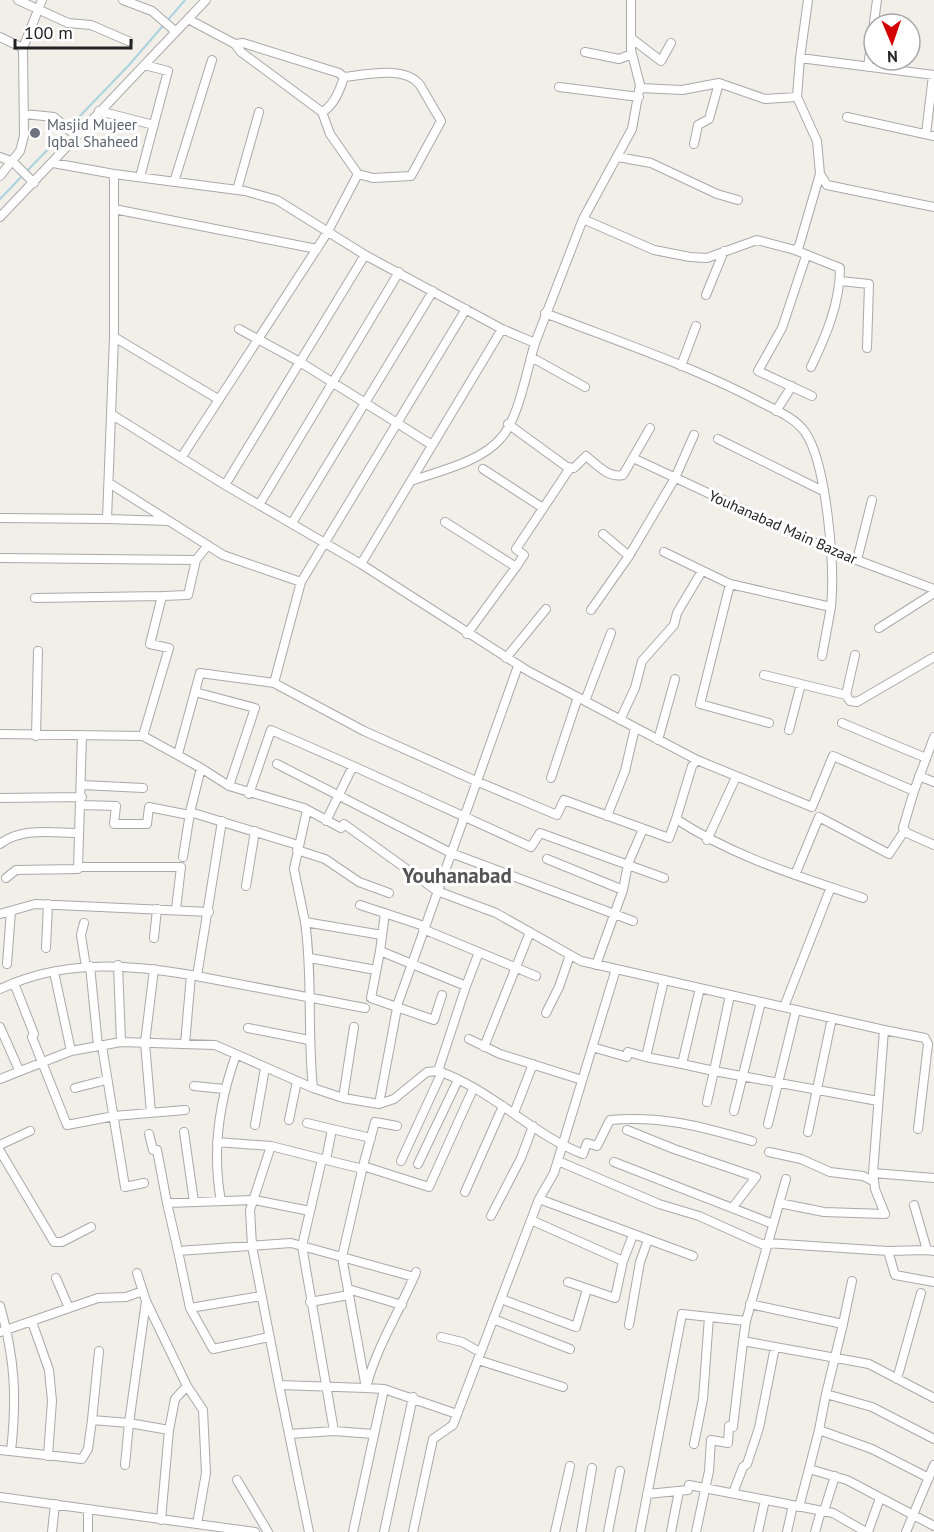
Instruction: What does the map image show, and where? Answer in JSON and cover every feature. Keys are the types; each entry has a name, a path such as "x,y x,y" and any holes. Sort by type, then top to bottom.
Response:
{"street":[{"path":"18,0 68,23 91,25 128,41"},
{"path":"0,176 14,163 24,136 23,48 42,0"},
{"path":"123,0 152,11 173,29"},
{"path":"0,217 53,163 74,135 144,65 173,29 188,19 206,0"},
{"path":"410,481 488,450 502,437 508,424 545,313 583,219 632,129 640,88 632,54 631,0"},
{"path":"795,250 799,246 820,174 817,141 797,97 808,0"},
{"path":"188,19 235,44 241,52 322,112 330,134 358,174 374,178 411,176 441,121 417,81 394,73 344,76 243,43 235,44"},
{"path":"0,37 23,48"},
{"path":"631,39 661,61 671,43"},
{"path":"585,52 620,59 632,54"},
{"path":"800,58 862,66"},
{"path":"174,182 212,60"},
{"path":"140,177 168,71 144,65"},
{"path":"847,117 930,135 933,75 909,72"},
{"path":"322,112 330,108 344,76"},
{"path":"640,88 682,90 719,83 765,99 797,97"},
{"path":"694,144 698,125 709,118 719,83"},
{"path":"559,87 639,97"},
{"path":"99,111 154,125"},
{"path":"237,190 259,112"},
{"path":"24,114 47,114 61,122 74,135"},
{"path":"0,157 14,163 33,182"},
{"path":"618,157 651,163 717,194 738,200"},
{"path":"53,163 114,174 237,190 277,200 365,255 502,329 535,343"},
{"path":"107,519 114,337 114,174"},
{"path":"181,458 327,233 358,174"},
{"path":"820,174 827,185 934,207"},
{"path":"114,209 317,249"},
{"path":"583,219 654,250 707,258 757,240 838,265 840,281 827,333 811,367"},
{"path":"706,295 724,251"},
{"path":"225,485 365,255"},
{"path":"806,256 782,328 759,371 812,396"},
{"path":"259,505 399,272"},
{"path":"840,281 869,284 867,348"},
{"path":"292,523 433,291"},
{"path":"274,683 301,582 466,309"},
{"path":"545,313 725,383 776,411 804,430 820,466 830,550 831,606 822,656"},
{"path":"681,366 696,326"},
{"path":"239,329 300,362 432,445"},
{"path":"361,564 502,329"},
{"path":"114,337 218,399"},
{"path":"531,357 585,387"},
{"path":"776,411 792,386"},
{"path":"111,414 225,485 361,564 518,666 697,760 812,807 833,756 914,791"},
{"path":"508,424 570,468"},
{"path":"467,634 524,555 516,549 570,468 574,468 586,456 609,475 623,475 650,428"},
{"path":"591,610 629,556 675,478 694,435"},
{"path":"718,439 823,491"},
{"name":"Youhanabad Main Bazaar","path":"633,458 830,550 934,591"},
{"path":"483,469 543,508"},
{"path":"109,483 223,555 301,582"},
{"path":"857,560 872,500"},
{"path":"0,518 169,521"},
{"path":"445,522 516,567"},
{"path":"603,534 629,556"},
{"path":"35,598 188,595 196,560 208,545"},
{"path":"664,552 730,584 831,606"},
{"path":"0,558 196,560"},
{"path":"620,720 635,687 642,661 674,625 677,613 702,571"},
{"path":"730,584 700,704 769,723"},
{"path":"879,628 934,591"},
{"path":"144,736 169,648 150,644 162,596"},
{"path":"506,658 546,609"},
{"path":"551,778 581,699 611,633"},
{"path":"36,736 38,651"},
{"path":"855,655 846,694 850,701 857,702 934,657"},
{"path":"379,1104 397,1006 518,666"},
{"path":"177,754 200,673 274,683 364,730 476,781 557,814 564,800 669,838 692,766 697,760"},
{"path":"764,675 846,694"},
{"path":"658,740 675,680"},
{"path":"789,730 801,684"},
{"path":"195,692 255,708 230,786"},
{"path":"842,723 926,758"},
{"path":"607,816 625,771 635,728"},
{"path":"249,794 271,730 353,766 463,819 531,847 540,833 664,878"},
{"path":"0,734 144,736 230,786 249,794 307,810 341,828 344,824 437,891 496,913 581,961 925,1038 928,1044 918,1129"},
{"path":"78,867 82,801 82,735"},
{"path":"795,875 819,817 889,854 905,830 903,828 914,791 934,737"},
{"path":"277,764 451,853 633,921"},
{"path":"326,820 353,766"},
{"path":"183,857 190,813 201,768"},
{"path":"919,776 934,782"},
{"path":"707,840 736,777"},
{"path":"82,786 143,788"},
{"path":"0,798 82,801 116,806 114,824 147,824 149,807 190,813 255,831 298,847 326,860 359,882 389,893"},
{"path":"307,810 294,869 310,958 308,997 313,1088"},
{"path":"676,819 707,840 754,861 863,898"},
{"path":"184,1044 194,975 209,912 222,821"},
{"path":"596,965 622,890 628,864 643,829"},
{"path":"905,830 934,844"},
{"path":"246,886 255,831"},
{"path":"0,844 11,835 22,833 79,833"},
{"path":"547,859 622,890"},
{"path":"6,878 16,870 76,870 78,867 182,867 176,909"},
{"path":"784,1007 831,887"},
{"path":"0,914 35,904 209,912"},
{"path":"46,948 48,904"},
{"path":"360,905 424,928 536,975"},
{"path":"153,938 157,909"},
{"path":"7,964 12,911"},
{"path":"385,913 371,998 434,1020 442,995"},
{"path":"305,922 382,934"},
{"path":"84,923 81,935 125,1186 144,1183"},
{"path":"484,1047 530,932"},
{"path":"380,951 466,986"},
{"path":"401,1161 440,1072 466,986 479,952"},
{"path":"546,1013 560,987 570,955"},
{"path":"310,958 376,970"},
{"path":"118,965 121,1042"},
{"path":"0,989 54,972 118,965 194,975 365,1008"},
{"path":"151,1113 145,1043 154,969"},
{"path":"413,1532 433,1439 453,1425 539,1199 558,1161 616,969"},
{"path":"54,972 71,1051"},
{"path":"646,1057 664,980"},
{"path":"14,983 34,1034 32,1037 40,1062 67,1125 114,1116 185,1110"},
{"path":"682,1064 700,988"},
{"path":"707,1102 730,995"},
{"path":"734,1111 761,1002"},
{"path":"768,1124 796,1010"},
{"path":"808,1132 832,1018"},
{"path":"343,1098 354,1027"},
{"path":"248,1028 309,1040"},
{"path":"0,1029 19,1070"},
{"path":"779,1203 824,1212 883,1215 885,1211 873,1177 884,1030"},
{"path":"469,1040 582,1080"},
{"path":"0,1079 71,1051 121,1042 215,1045 313,1088 343,1098 379,1104 394,1099 427,1072 440,1072 503,1106 562,1146 583,1154 587,1143 597,1146 610,1120 635,1118 670,1119 752,1141"},
{"path":"592,1047 627,1057 628,1052 714,1071 878,1101"},
{"path":"220,1201 215,1172 217,1142 224,1089 236,1055"},
{"path":"514,1113 533,1064"},
{"path":"255,1125 265,1068"},
{"path":"75,1088 106,1080"},
{"path":"418,1164 458,1080"},
{"path":"289,1120 297,1081"},
{"path":"194,1086 224,1089"},
{"path":"217,1142 271,1146 363,1168 429,1187 473,1089"},
{"path":"465,1192 503,1106"},
{"path":"366,1388 342,1257 375,1122 397,1126"},
{"path":"307,1124 371,1138"},
{"path":"491,1216 533,1126"},
{"path":"332,1129 302,1246 334,1431"},
{"path":"627,1130 756,1177 733,1207"},
{"path":"0,1144 30,1131"},
{"path":"184,1132 194,1202"},
{"path":"149,1134 153,1150 157,1150 190,1308 213,1349 269,1337"},
{"path":"271,1146 250,1210 252,1246 309,1532"},
{"path":"0,1151 54,1242 62,1242 90,1227"},
{"path":"769,1152 801,1159 830,1172 873,1177 934,1178"},
{"path":"558,1161 659,1204 699,1216 767,1244 888,1251 931,1251 914,1206"},
{"path":"614,1162 773,1224"},
{"path":"696,1532 705,1488 711,1440 728,1443 729,1426 733,1427 746,1321 786,1179"},
{"path":"539,1199 693,1256"},
{"path":"167,1203 254,1200 310,1211"},
{"path":"531,1220 622,1261"},
{"path":"568,1282 615,1298 622,1261 633,1235"},
{"path":"628,1325 640,1262 648,1240"},
{"path":"178,1251 291,1243 415,1275 372,1362 366,1388"},
{"path":"888,1251 895,1275 934,1282"},
{"path":"137,1274 146,1301 188,1386 203,1410 206,1473 197,1524"},
{"path":"56,1278 69,1308"},
{"path":"787,1532 809,1469 852,1281"},
{"path":"501,1299 576,1327 587,1289"},
{"path":"4,1331 98,1298 126,1297 143,1291"},
{"path":"310,1302 349,1292 402,1305"},
{"path":"897,1378 921,1293"},
{"path":"190,1308 261,1296"},
{"path":"125,1465 146,1301"},
{"path":"750,1304 843,1324"},
{"path":"0,1306 15,1376 16,1410 11,1451"},
{"path":"640,1532 682,1314 746,1321"},
{"path":"694,1444 703,1399 709,1317"},
{"path":"493,1319 570,1349"},
{"path":"32,1322 49,1370 52,1401 48,1456"},
{"path":"441,1336 462,1342 479,1356 563,1387"},
{"path":"743,1341 869,1364 934,1398"},
{"path":"733,1493 743,1467 747,1464 759,1428 775,1347"},
{"path":"0,1450 48,1456 85,1457 92,1420 99,1351"},
{"path":"279,1385 384,1389 413,1397 457,1414"},
{"path":"161,1520 169,1430 175,1399 188,1386"},
{"path":"353,1532 384,1389"},
{"path":"826,1394 872,1407 934,1439"},
{"path":"384,1532 413,1397"},
{"path":"92,1420 169,1430"},
{"path":"819,1430 872,1449 929,1478"},
{"path":"289,1434 334,1431 373,1434"},
{"path":"906,1532 934,1465"},
{"path":"555,1532 570,1466"},
{"path":"581,1532 592,1468"},
{"path":"809,1469 847,1480 913,1517 934,1526"},
{"path":"608,1532 620,1471"},
{"path":"815,1532 835,1476"},
{"path":"237,1480 268,1532"},
{"path":"647,1494 688,1490 689,1485 833,1513 867,1532 880,1498"},
{"path":"671,1532 679,1491"},
{"path":"0,1497 255,1532"},
{"path":"758,1532 765,1500"},
{"path":"52,1532 55,1504"},
{"path":"88,1510 88,1532"}],"waterway":[{"path":"27,171 130,64 185,0"},
{"path":"0,199 23,175"}],"place":[{"name":"Masjid Mujeer Iqbal Shaheed","path":"35,133"}],"district":[{"name":"Youhanabad","path":"457,875"}]}
